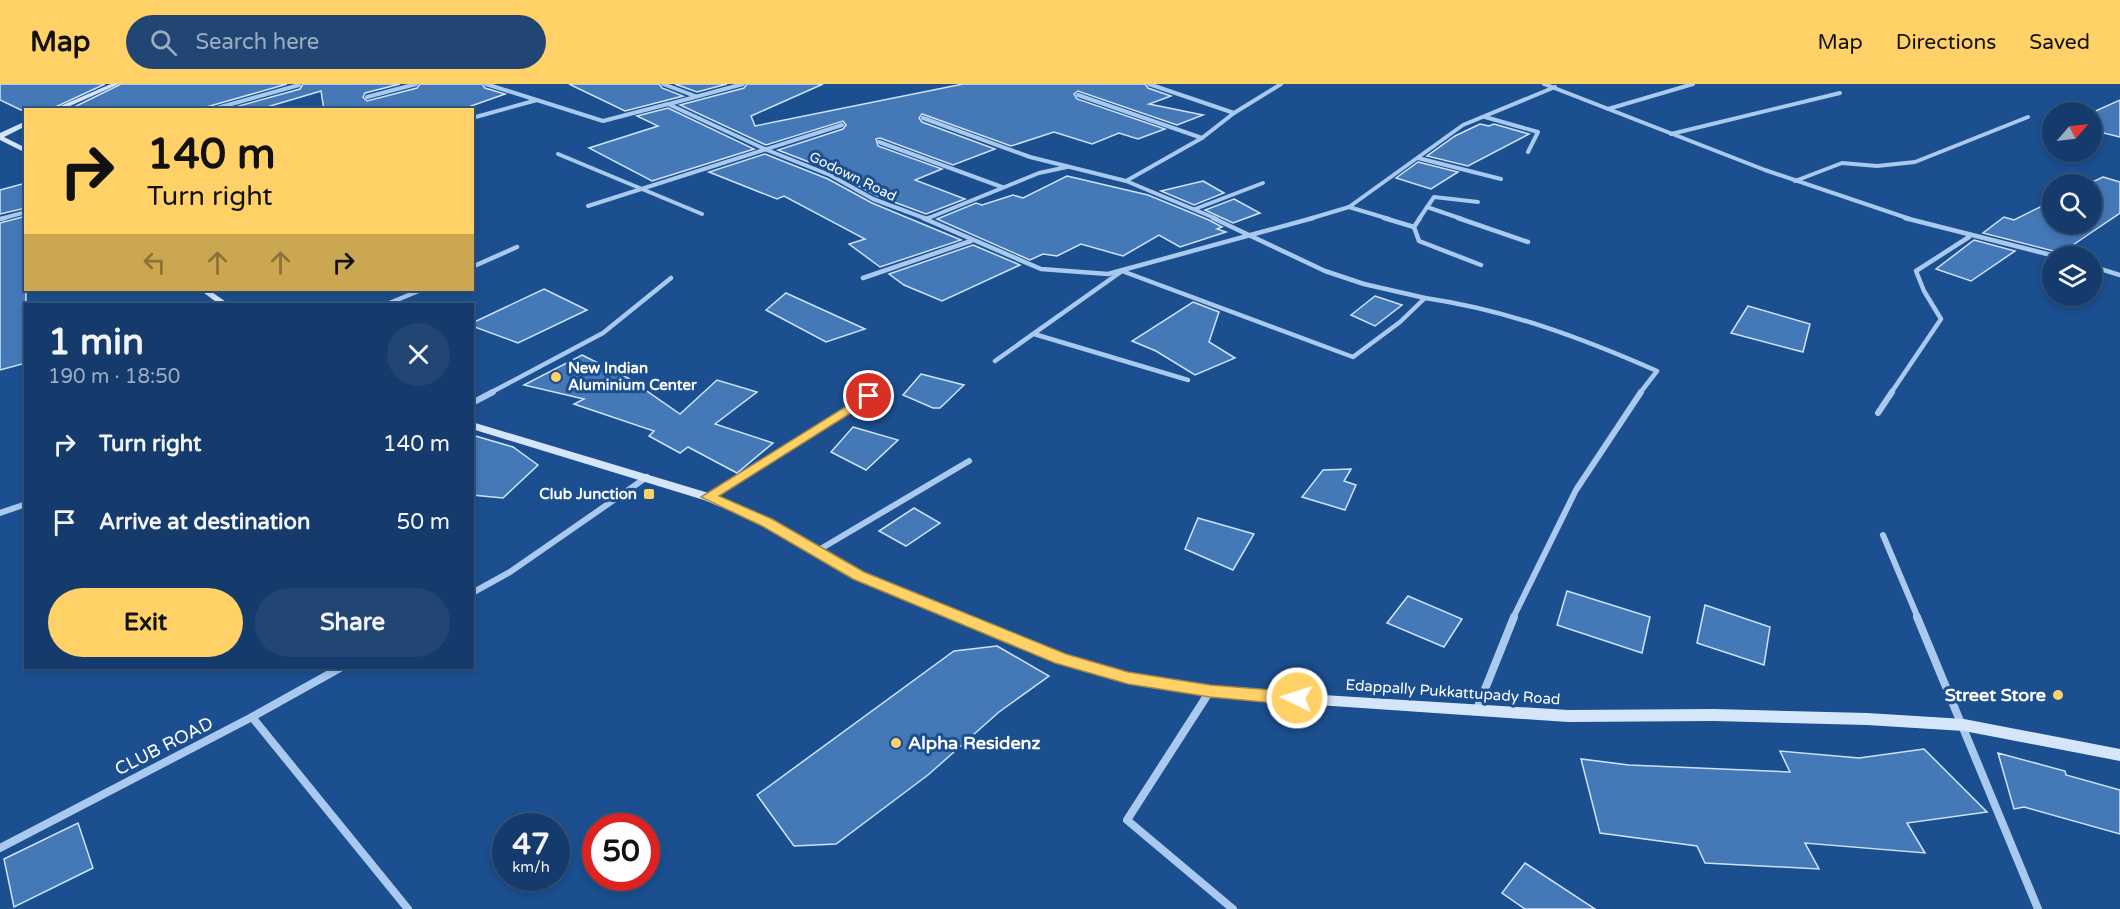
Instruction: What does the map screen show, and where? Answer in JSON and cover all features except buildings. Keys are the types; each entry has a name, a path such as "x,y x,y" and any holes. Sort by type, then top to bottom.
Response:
{"main road":[{"path":"59,108 116,84"},
{"path":"0,136 24,124"},
{"path":"0,136 24,150"},
{"path":"206,291 224,303"},
{"name":"Edappally Pukkattupady Road","path":"474,425 536,446 648,476 708,497 767,522 858,575 1060,659 1128,678 1210,691 1568,716 1714,715 1867,719 1964,725 2120,755"}],"street":[{"path":"367,97 416,84"},
{"path":"486,84 603,121 743,84"},
{"path":"663,84 696,96"},
{"path":"1149,84 1234,113"},
{"path":"1126,181 1202,138 1234,113 1281,84"},
{"path":"1544,84 1795,181 1969,237 2042,253"},
{"path":"1608,109 1693,84"},
{"path":"216,108 298,85"},
{"name":"Godown Road","path":"668,104 763,148 830,175 849,188 873,199 926,219 971,241 1041,268 1072,273 1108,274 1250,237 1349,207 1463,125 1555,87"},
{"path":"1670,134 1840,93"},
{"path":"1078,95 1202,138"},
{"path":"474,117 538,100"},
{"path":"219,107 226,108"},
{"path":"1484,117 1538,132 1528,152"},
{"path":"1795,181 1842,163 1877,166 1915,162 2028,117"},
{"path":"923,118 1001,148 1126,181 1195,209 1325,271 1364,284 1425,298 1496,310 1549,325 1657,371 1609,433 1589,466 1522,599 1477,709"},
{"path":"588,206 842,124"},
{"path":"879,142 1002,188"},
{"path":"558,154 702,214"},
{"path":"1418,158 1501,179"},
{"path":"926,219 1039,173 1071,166"},
{"path":"1195,209 1263,183"},
{"path":"1414,227 1434,197 1478,202"},
{"path":"1349,207 1414,227"},
{"path":"1427,207 1528,242"},
{"path":"0,219 24,213"},
{"path":"1414,227 1419,241 1481,265"},
{"path":"1878,413 1941,319 1924,291 1916,272 1969,237"},
{"path":"863,278 971,241"},
{"path":"474,266 517,247"},
{"path":"2102,269 2120,275"},
{"path":"995,360 1122,271 1353,357 1400,322 1425,298"},
{"path":"474,402 603,333 671,278"},
{"path":"389,303 419,291"},
{"path":"1034,334 1188,380"},
{"path":"708,497 869,396"},
{"path":"817,551 969,461"},
{"path":"474,592 510,572 648,476"},
{"path":"0,513 24,505"},
{"path":"1883,534 1964,725 2038,909"},
{"name":"CLUB ROAD","path":"0,848 252,717 338,669"},
{"path":"1210,691 1127,820 1233,909"},
{"path":"252,717 408,909"}],"place":[{"name":"New Indian Aluminium Center","path":"556,377"},
{"name":"Club Junction","path":"649,494"},
{"name":"Street Store","path":"2058,695"},
{"name":"Alpha Residenz","path":"896,743"}],"route":[{"path":"869,396 708,497 767,522 858,575 1060,659 1128,678 1210,691 1297,698"}]}
